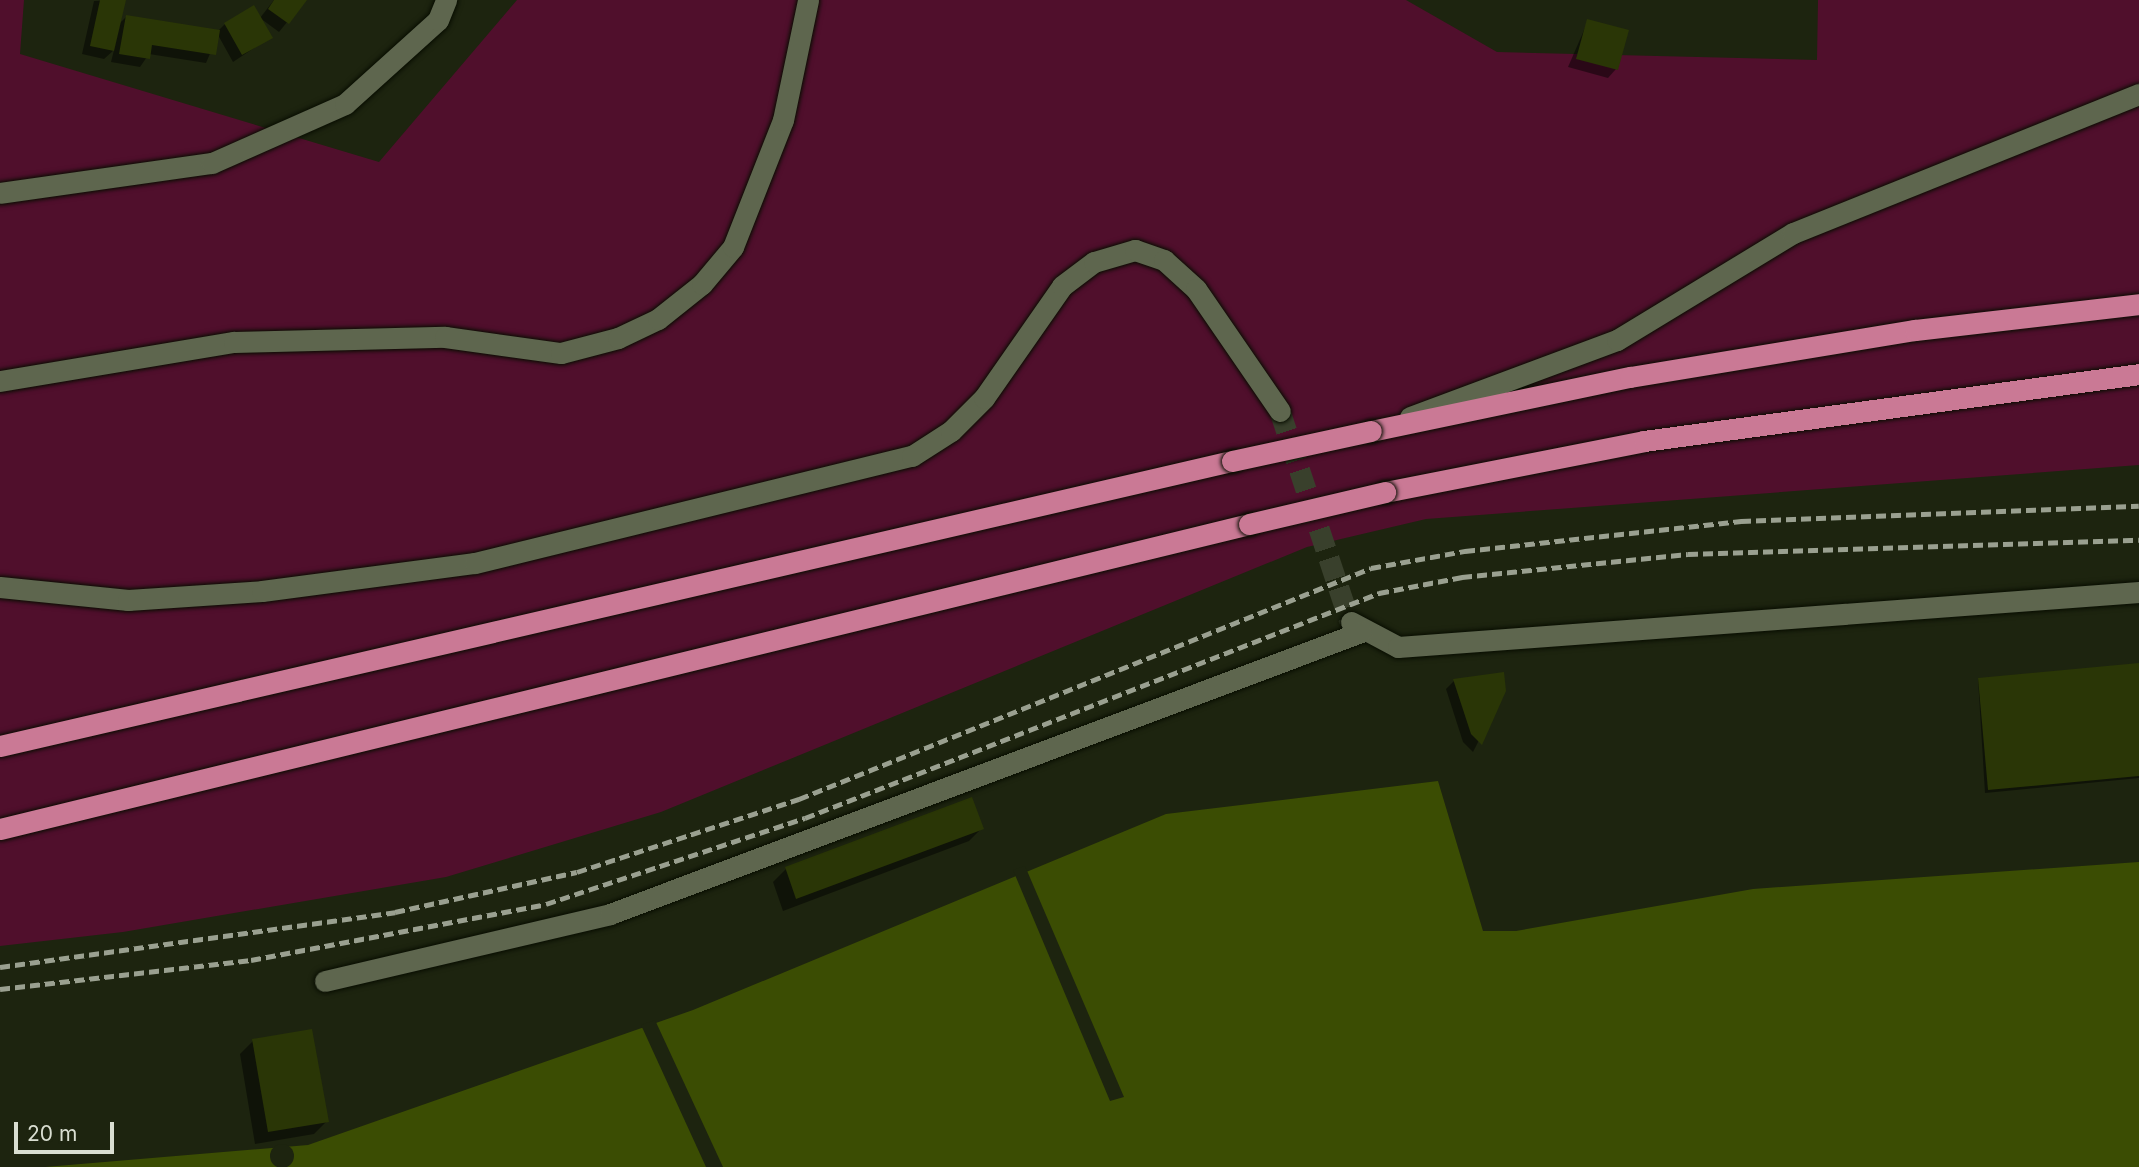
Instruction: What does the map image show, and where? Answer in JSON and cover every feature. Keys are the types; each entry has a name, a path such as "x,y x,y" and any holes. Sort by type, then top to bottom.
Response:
{"highway":[{"path":"0,746 1232,461 1630,377 1875,336 2139,304"},
{"path":"0,829 1385,492 1644,441 2139,374"}],"street":[{"path":"0,193 212,163 345,104 438,20 446,0"},
{"path":"0,381 234,342 445,337 561,353 618,338 684,298 733,247 783,120 808,0"},
{"path":"1371,431 1617,340 1793,233 2139,94"},
{"path":"0,587 128,600 262,591 475,563 912,456 951,430 984,398 1062,286 1094,262 1135,250 1164,260 1196,289 1280,411"},
{"path":"325,981 610,914 1355,626 1398,647 2139,592"}],"shaded area":[{"path":"0,0 24,0 20,54 379,162 517,0 1406,0 1497,52 1817,60 1818,0 2139,0 2139,465 1426,519 1307,547 661,812 446,877 123,932 0,946"},
{"path":"1438,781 1483,931 1516,931 1753,889 2139,862 2139,1167 45,1167 308,1145 693,1010 1166,814"}],"pier":[{"path":"1025,866 1124,1097 1110,1101 1013,870"},
{"path":"655,1020 723,1167 706,1167 641,1025"},
{"path":"282,1144 291,1147 294,1156 291,1165 282,1168 273,1165 270,1156 273,1147"}],"building":[{"path":"100,0 126,0 114,51 90,46"},
{"path":"274,0 307,0 289,24 268,9"},
{"path":"254,5 273,38 242,55 224,23"},
{"path":"126,15 220,30 216,55 152,45 150,59 119,54"},
{"path":"1587,19 1629,30 1618,70 1576,59"},
{"path":"2139,663 2139,776 1988,790 1978,678"},
{"path":"1504,672 1506,691 1482,745 1471,734 1453,679"},
{"path":"972,797 984,829 796,899 785,867"},
{"path":"312,1029 329,1122 268,1132 252,1039"}],"tunnel":[{"path":"1280,411 1350,621"}],"railway":[{"path":"0,967 395,912 577,872 799,799 1371,568 1465,551 1741,521 2139,506"},
{"path":"0,989 251,960 546,904 805,818 1379,593 1462,577 1688,554 2139,540"}]}
